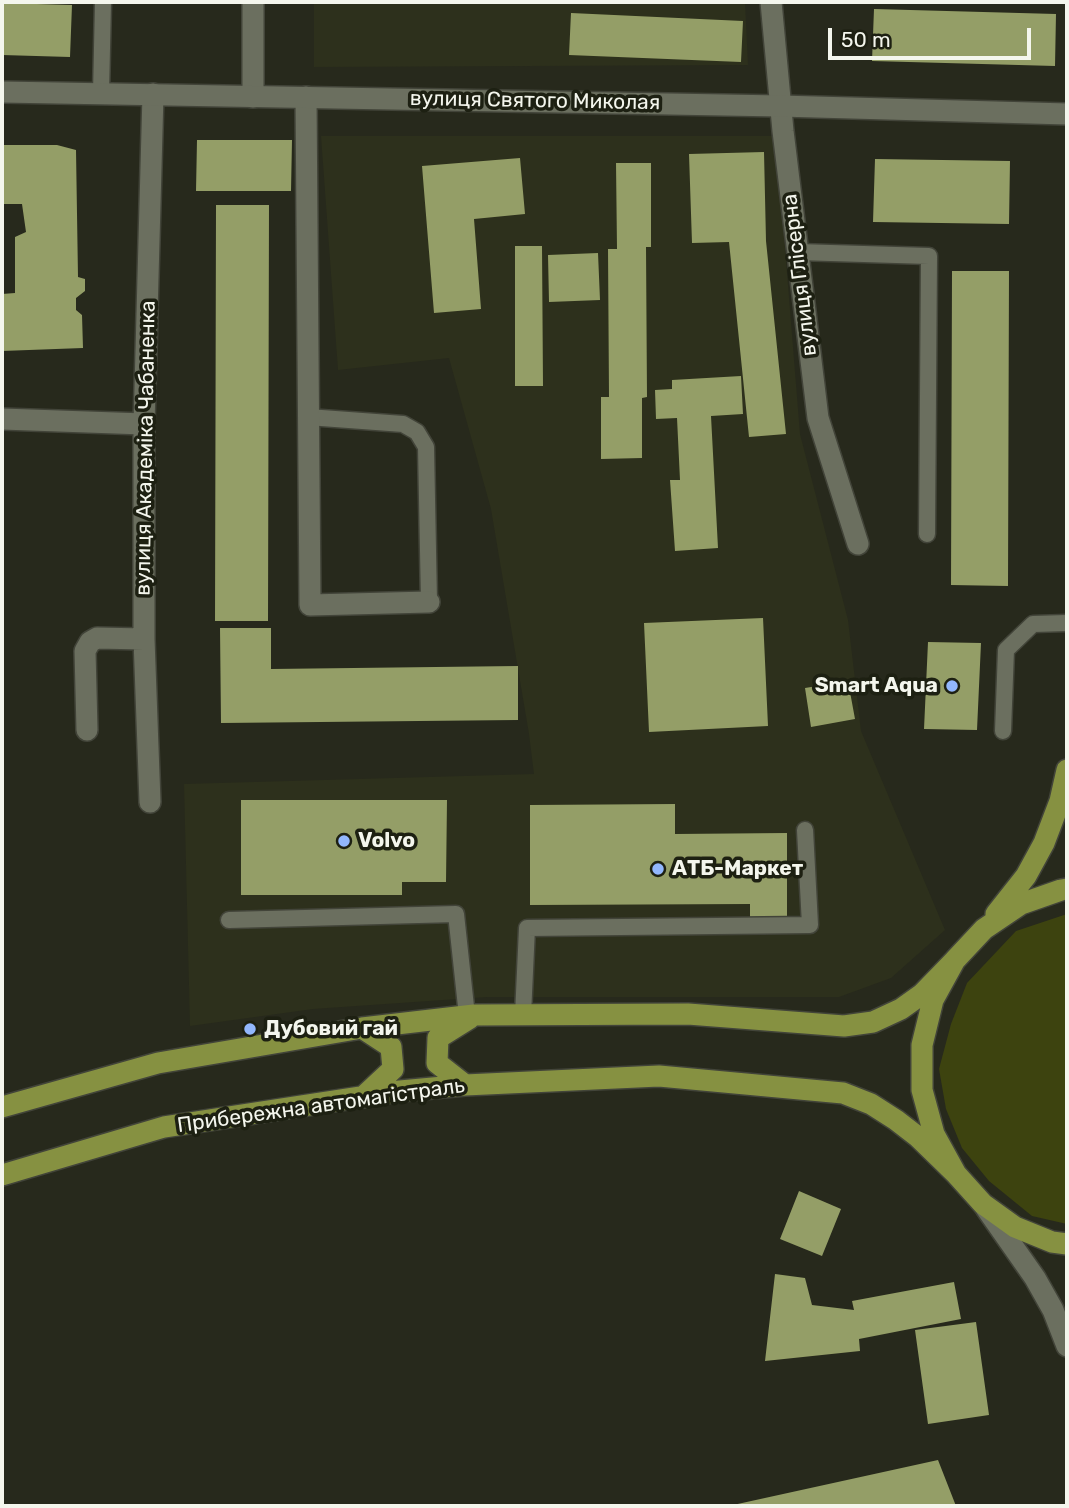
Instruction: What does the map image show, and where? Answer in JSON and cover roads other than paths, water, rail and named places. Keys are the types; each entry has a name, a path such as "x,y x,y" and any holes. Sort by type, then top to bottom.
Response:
{"main road":[{"path":"984,929 1026,876 1044,843 1060,801 1067,770"},
{"name":"Прибережна автомагістраль","path":"2,1107 158,1063 362,1028 470,1015 688,1014 844,1026 873,1022 901,1009 922,994 984,929 1021,904 1067,889"},
{"name":"Прибережна автомагістраль","path":"955,960 933,1000 922,1045 922,1090 934,1135 956,1174"},
{"path":"465,1085 437,1063 438,1038 470,1015"},
{"path":"362,1028 391,1046 393,1069 363,1097"},
{"name":"Прибережна автомагістраль","path":"2,1175 164,1127 400,1091 465,1085 659,1076 843,1093 871,1104 918,1137 983,1204 1015,1227 1067,1244"}],"street":[{"path":"253,2 253,97"},
{"name":"вулиця Глісерна","path":"771,2 780,106 818,418 858,544"},
{"name":"вулиця Святого Миколая","path":"2,92 306,96 1067,114"},
{"name":"вулиця Академіка Чабаненка","path":"150,802 145,639 144,424 153,94"},
{"path":"306,96 310,605 429,602"},
{"path":"2,419 144,424"},
{"path":"87,730 85,651 90,642 97,638 145,639"},
{"path":"983,1204 1035,1278 1053,1310 1067,1346"}],"lane":[{"path":"101,94 103,2"},
{"path":"798,252 929,256 928,534"},
{"path":"308,417 403,424 417,432 426,447 429,602"},
{"path":"1003,731 1006,650 1033,624 1067,623"},
{"path":"523,1015 527,928 810,925 805,830"},
{"path":"229,920 456,914 470,1015"}],"place":[{"name":"Smart Aqua","path":"952,686"},
{"name":"Volvo","path":"344,841"},
{"name":"АТБ-Маркет","path":"658,869"},
{"name":"Дубовий гай","path":"250,1029"}]}
